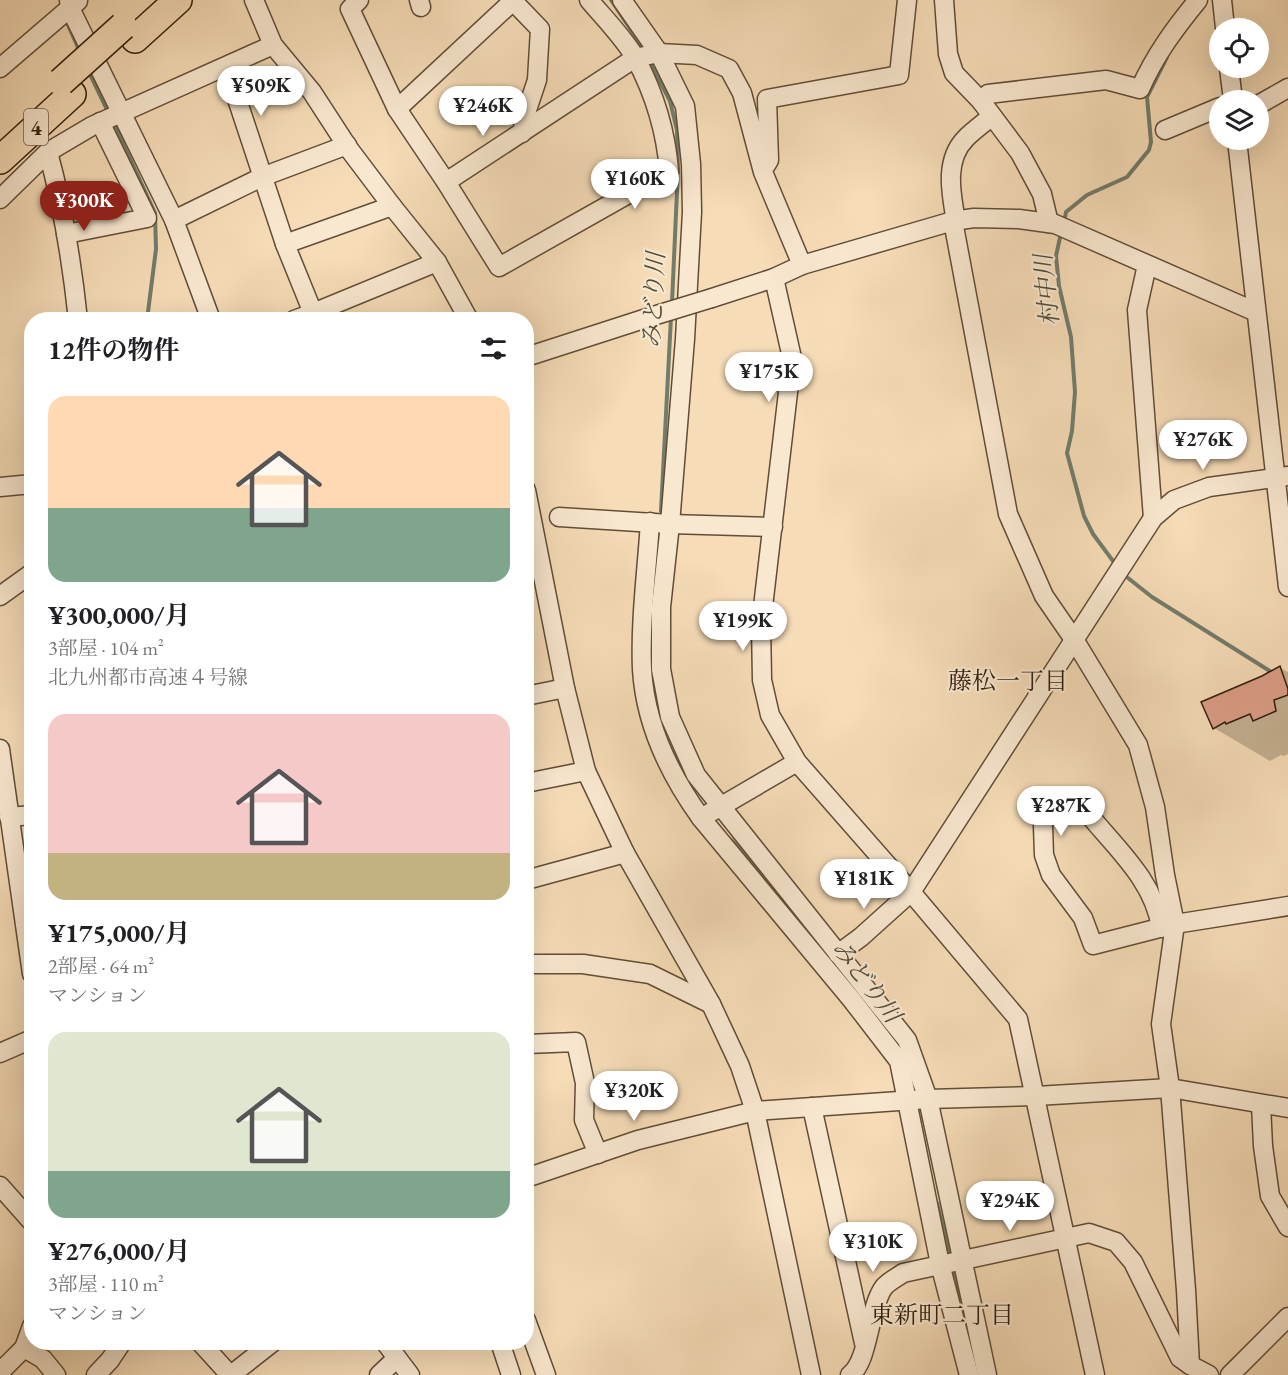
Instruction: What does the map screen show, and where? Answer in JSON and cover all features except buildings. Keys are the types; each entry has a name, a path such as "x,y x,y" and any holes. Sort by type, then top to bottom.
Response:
{"highway":[{"name":"4","path":"129,33 153,0"},
{"name":"4","path":"0,137 66,88 129,33 178,0"},
{"name":"4","path":"0,160 66,88"}],"street":[{"path":"254,0 273,45 312,92 347,146 437,262 465,312"},
{"path":"359,0 350,9 397,109 499,267 669,171 666,143 655,103 635,58 590,0"},
{"path":"622,0 660,53 685,106 691,164 692,212 670,524 661,607 661,669 670,717 696,775 907,1040 927,1099 987,1375"},
{"path":"763,172 769,160 767,99 899,75 907,0"},
{"path":"944,0 948,54 954,73 981,101 1020,153 1059,226"},
{"path":"981,101 988,94 1106,80 1140,89 1151,63 1198,0"},
{"path":"397,109 513,1 540,29 537,80 522,133"},
{"path":"0,68 73,3 121,114 174,220 208,312"},
{"path":"1222,3 1224,18"},
{"path":"0,199 48,153 100,122 273,45"},
{"path":"446,182 635,58 660,53 697,55 729,69 742,93 763,172 802,265"},
{"path":"229,64 237,99 262,177 285,244 313,312"},
{"path":"1269,99 1288,88"},
{"path":"1165,130 1209,111"},
{"path":"992,116 966,138 957,149 950,173 954,221 1008,514 1044,596 1075,641 1138,745 1155,807 1165,875 1168,926 1161,1024 1170,1088 1190,1365"},
{"path":"66,234 147,218 100,122"},
{"path":"174,220 262,177 347,146"},
{"path":"1238,150 1256,312 1282,477 1288,587"},
{"path":"48,153 66,234 77,312"},
{"path":"285,244 392,206"},
{"path":"534,354 774,278 802,265 954,221 974,218 1059,226 1256,312"},
{"path":"319,312 437,262"},
{"path":"1147,265 1137,310 1153,518"},
{"path":"774,278 792,358 761,624 762,680 770,715 797,762 1018,1019 1095,1375"},
{"path":"838,954 861,937 911,892 1153,518 1174,500 1209,488 1282,477"},
{"path":"0,487 24,484"},
{"path":"559,517 670,524 773,527"},
{"path":"650,522 642,670 653,727 665,756 701,818 852,999 899,1060 940,1264 969,1375"},
{"path":"0,596 24,579"},
{"path":"535,580 586,771 625,853 711,1004 740,1066 755,1111 811,1375"},
{"path":"534,694 565,688"},
{"path":"0,749 24,919"},
{"path":"701,818 797,762"},
{"path":"534,781 586,771"},
{"path":"1168,926 1159,915 1147,884 1082,806 1045,811 1044,855 1051,875 1083,918 1093,945 1168,926 1288,906"},
{"path":"9,817 24,815"},
{"path":"534,878 625,853"},
{"path":"534,964 583,964 650,974 711,1004"},
{"path":"0,1053 24,1042"},
{"path":"534,1044 576,1042 585,1083 584,1120 598,1154"},
{"path":"534,1175 638,1140 755,1111 908,1100 1036,1096 1170,1088 1288,1108"},
{"path":"1261,1105 1263,1146 1270,1196 1288,1227"},
{"path":"812,1107 865,1348"},
{"path":"0,1186 24,1213"},
{"path":"850,1375 854,1372 865,1348 874,1312 884,1287 903,1273 1089,1233 1116,1242 1132,1263 1180,1358 1209,1375"},
{"path":"1230,1375 1288,1317"},
{"path":"534,1342 546,1375"},
{"path":"0,1372 24,1348"},
{"path":"27,1350 43,1359 56,1375"},
{"path":"96,1375 117,1350"},
{"path":"208,1350 231,1375 263,1350"},
{"path":"390,1350 410,1375"},
{"path":"503,1350 511,1375"},
{"path":"379,1375 397,1358"}],"waterway":[{"name":"みどり川","path":"611,0 641,45"},
{"path":"65,18 80,52"},
{"name":"村中川","path":"1064,223 1066,212 1087,195 1127,177 1149,150 1151,142 1147,97 1167,57"},
{"name":"みどり川","path":"650,62 670,101 677,130 678,169 672,303"},
{"path":"88,70 108,112"},
{"path":"113,122 155,213 156,249 148,312"},
{"name":"村中川","path":"1061,233 1056,256 1059,286 1071,337 1075,392 1072,431 1067,453 1084,516 1093,534 1113,561"},
{"name":"みどり川","path":"661,511 671,317"},
{"name":"村中川","path":"1128,578 1152,597 1273,673"},
{"name":"みどり川","path":"731,840 752,861 808,933"},
{"name":"みどり川","path":"937,1203 949,1253"},
{"name":"みどり川","path":"953,1274 959,1300"}],"district":[{"name":"藤松一丁目","path":"1008,680"},
{"name":"東新町二丁目","path":"942,1314"}]}
